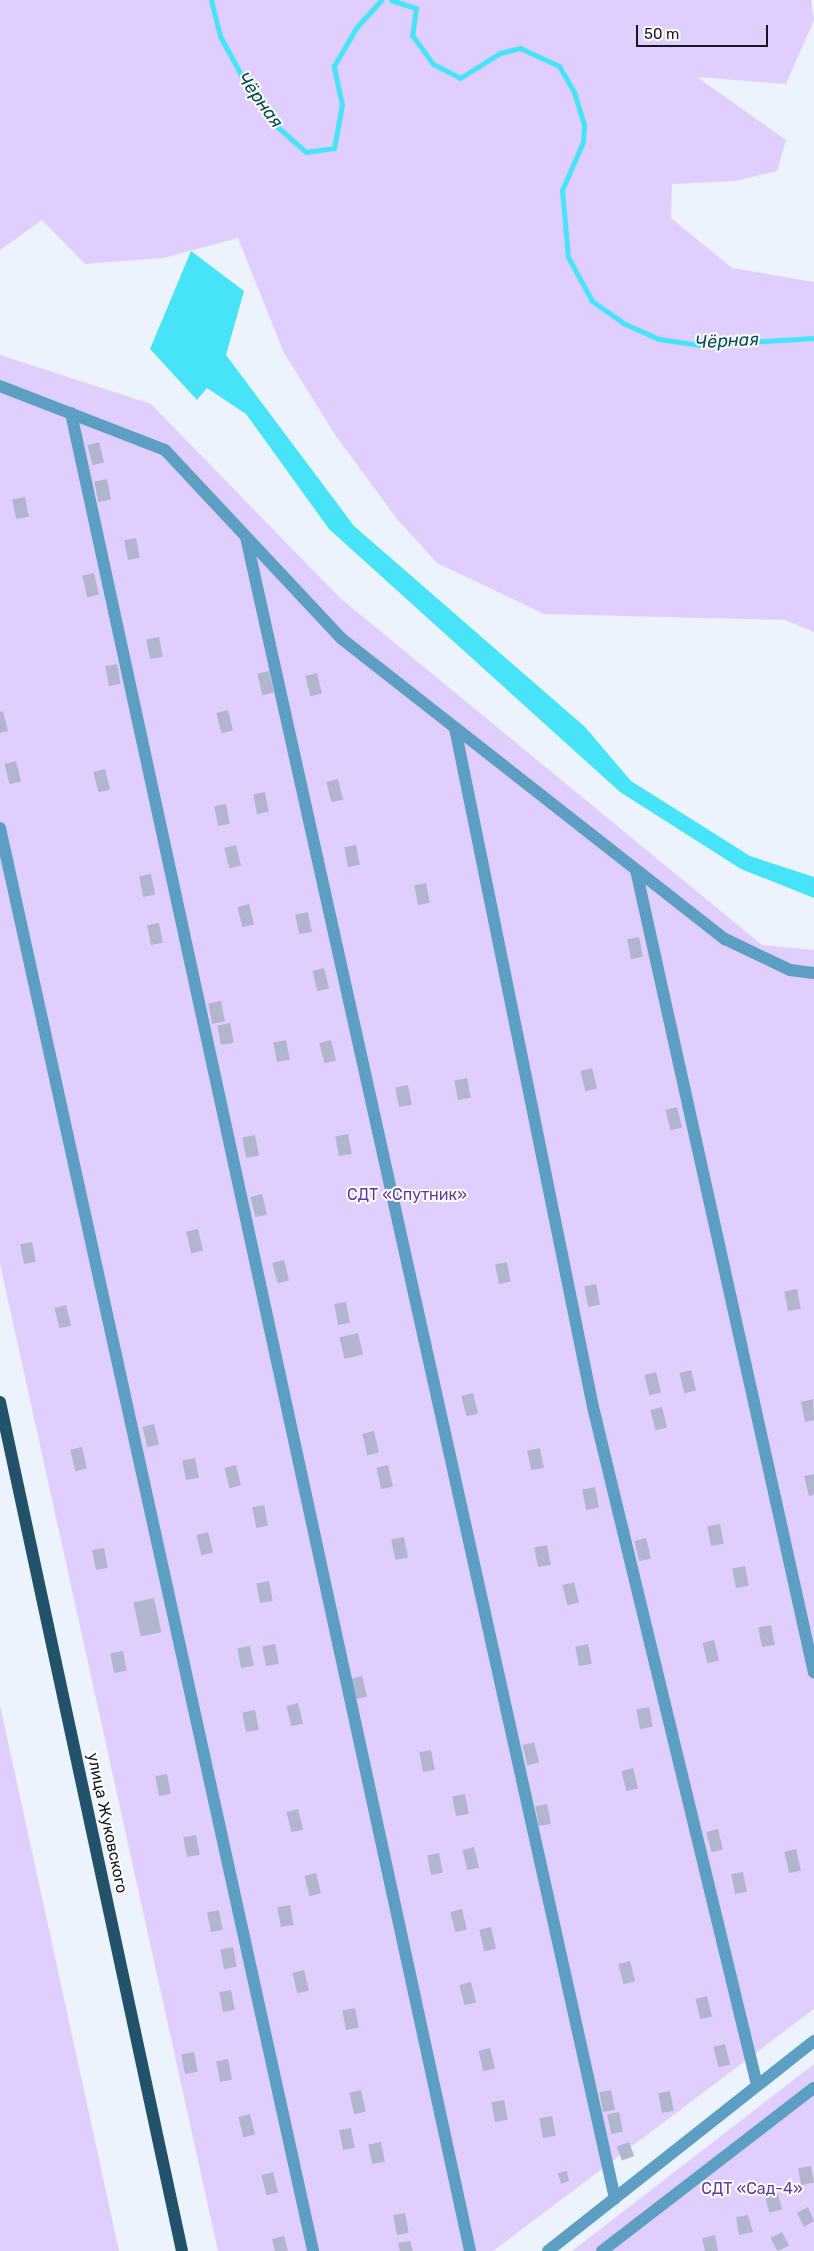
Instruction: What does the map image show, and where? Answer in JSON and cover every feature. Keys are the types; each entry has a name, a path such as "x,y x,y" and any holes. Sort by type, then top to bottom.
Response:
{"main road":[{"name":"улица Жуковского","path":"0,1402 182,2251"}],"lane":[{"path":"0,386 165,450 342,639 725,940 790,970 814,972"},
{"path":"71,413 470,2251"},
{"path":"246,537 615,2199"},
{"path":"455,728 593,1407 758,2085"},
{"path":"0,828 313,2251"},
{"path":"636,870 814,1672"},
{"path":"548,2251 814,2041"},
{"path":"602,2251 814,2088"}],"green space":[{"path":"0,0 811,0 814,20 786,84 697,77 786,140 777,171 735,181 672,184 671,218 732,268 814,282 814,632 785,620 544,614 437,563 397,519 336,436 284,353 238,238 163,258 85,264 42,220 0,250"},
{"name":"СДТ «Спутник»","path":"0,355 151,404 340,598 762,945 814,950 814,2009 493,2251 218,2251 0,1264"},
{"path":"0,1705 119,2251 0,2251"},
{"name":"СДТ «Сад-4»","path":"814,2064 814,2251 572,2251"}],"water":[{"path":"191,251 244,291 226,355 354,526 585,727 631,781 750,856 814,877 814,898 741,869 620,792 329,529 246,414 207,388 197,400 150,349"}],"building":[{"path":"99,442 104,462 92,465 87,445"},
{"path":"107,479 111,500 98,502 94,481"},
{"path":"25,497 29,517 16,519 12,499"},
{"path":"136,538 140,558 128,560 124,540"},
{"path":"94,573 99,594 87,597 82,576"},
{"path":"159,637 163,657 150,659 146,639"},
{"path":"117,664 121,684 109,686 105,666"},
{"path":"269,671 274,692 262,695 257,674"},
{"path":"317,673 322,693 310,696 305,676"},
{"path":"228,710 233,730 221,733 216,713"},
{"path":"3,711 8,731 0,733 0,712"},
{"path":"16,761 21,781 9,784 4,764"},
{"path":"105,769 110,789 98,792 93,772"},
{"path":"338,779 343,799 331,802 326,782"},
{"path":"265,792 269,812 257,814 253,794"},
{"path":"226,804 230,824 218,826 214,806"},
{"path":"236,845 241,865 229,868 224,848"},
{"path":"356,845 360,865 348,867 344,847"},
{"path":"151,874 155,895 143,897 139,876"},
{"path":"426,883 430,903 418,905 414,885"},
{"path":"249,904 254,924 242,927 237,907"},
{"path":"308,912 312,932 299,934 295,914"},
{"path":"159,923 163,943 151,945 147,925"},
{"path":"639,937 643,957 631,959 627,939"},
{"path":"324,968 329,988 317,991 312,971"},
{"path":"221,1001 225,1022 212,1024 208,1003"},
{"path":"230,1023 234,1043 221,1045 217,1025"},
{"path":"286,1040 290,1060 277,1062 273,1042"},
{"path":"331,1040 336,1060 324,1063 319,1043"},
{"path":"592,1068 597,1088 585,1091 580,1071"},
{"path":"467,1078 471,1098 458,1100 454,1080"},
{"path":"408,1085 412,1105 399,1107 395,1087"},
{"path":"677,1107 682,1127 670,1130 665,1110"},
{"path":"348,1134 352,1154 339,1156 335,1136"},
{"path":"255,1135 259,1156 246,1158 242,1137"},
{"path":"262,1194 267,1214 255,1217 250,1197"},
{"path":"198,1229 203,1250 191,1253 186,1232"},
{"path":"32,1242 36,1262 24,1264 20,1244"},
{"path":"284,1260 289,1280 277,1283 272,1263"},
{"path":"507,1262 511,1282 499,1284 495,1264"},
{"path":"596,1284 600,1305 588,1307 584,1286"},
{"path":"797,1289 801,1309 788,1311 784,1291"},
{"path":"346,1302 350,1323 338,1325 334,1304"},
{"path":"66,1305 71,1325 59,1328 54,1308"},
{"path":"358,1333 363,1354 344,1359 339,1337"},
{"path":"691,1370 696,1390 684,1393 679,1373"},
{"path":"656,1372 661,1392 649,1395 644,1375"},
{"path":"473,1393 478,1413 466,1416 461,1396"},
{"path":"813,1399 814,1420 805,1422 801,1402"},
{"path":"662,1407 667,1427 655,1430 650,1410"},
{"path":"154,1424 159,1444 147,1447 142,1427"},
{"path":"374,1431 379,1452 367,1455 362,1434"},
{"path":"82,1447 87,1468 75,1471 70,1450"},
{"path":"540,1448 544,1468 531,1470 527,1450"},
{"path":"195,1458 199,1478 186,1480 182,1460"},
{"path":"236,1465 241,1485 229,1488 224,1468"},
{"path":"388,1465 393,1486 381,1489 376,1468"},
{"path":"814,1474 814,1495 809,1496 804,1476"},
{"path":"595,1487 599,1508 586,1510 582,1489"},
{"path":"264,1505 268,1526 256,1528 252,1507"},
{"path":"720,1524 724,1544 711,1546 707,1526"},
{"path":"208,1532 213,1552 201,1555 196,1535"},
{"path":"404,1537 408,1558 395,1560 391,1539"},
{"path":"646,1538 651,1558 639,1561 634,1541"},
{"path":"547,1545 551,1565 538,1567 534,1547"},
{"path":"104,1548 108,1568 96,1570 92,1550"},
{"path":"745,1566 749,1586 736,1588 732,1568"},
{"path":"269,1581 273,1601 260,1603 256,1583"},
{"path":"574,1582 579,1602 567,1605 562,1585"},
{"path":"154,1598 161,1632 141,1637 133,1602"},
{"path":"771,1625 775,1645 762,1647 758,1627"},
{"path":"714,1640 719,1660 707,1663 702,1643"},
{"path":"275,1644 279,1664 266,1666 262,1646"},
{"path":"588,1644 592,1664 579,1666 575,1646"},
{"path":"250,1646 254,1666 241,1668 237,1648"},
{"path":"123,1651 127,1671 114,1673 110,1653"},
{"path":"362,1676 367,1696 355,1699 350,1679"},
{"path":"298,1703 303,1723 291,1726 286,1706"},
{"path":"649,1707 653,1727 640,1729 636,1709"},
{"path":"255,1710 259,1730 246,1732 242,1712"},
{"path":"534,1742 539,1762 527,1765 522,1745"},
{"path":"431,1750 435,1770 423,1772 419,1752"},
{"path":"633,1768 638,1788 626,1791 621,1771"},
{"path":"167,1774 171,1794 159,1796 155,1776"},
{"path":"465,1794 469,1814 456,1816 452,1796"},
{"path":"547,1804 551,1824 539,1826 535,1806"},
{"path":"298,1809 303,1829 291,1832 286,1812"},
{"path":"718,1829 723,1849 711,1852 706,1832"},
{"path":"196,1835 200,1855 187,1857 183,1837"},
{"path":"474,1847 479,1867 467,1870 462,1850"},
{"path":"796,1849 801,1870 789,1873 784,1852"},
{"path":"439,1853 443,1873 431,1875 427,1855"},
{"path":"743,1872 747,1892 735,1894 731,1874"},
{"path":"316,1873 321,1893 309,1896 304,1876"},
{"path":"290,1905 294,1925 281,1927 277,1907"},
{"path":"462,1909 467,1929 455,1932 450,1912"},
{"path":"219,1910 223,1930 211,1932 207,1912"},
{"path":"491,1927 496,1948 484,1951 479,1930"},
{"path":"233,1947 237,1967 224,1969 220,1949"},
{"path":"630,1961 635,1981 623,1984 618,1964"},
{"path":"304,1970 309,1990 297,1993 292,1973"},
{"path":"471,1982 476,2002 464,2005 459,1985"},
{"path":"231,1990 235,2010 223,2012 219,1992"},
{"path":"707,1996 712,2016 700,2019 695,1999"},
{"path":"355,2008 359,2028 346,2030 342,2010"},
{"path":"725,2044 730,2064 718,2067 713,2047"},
{"path":"490,2048 495,2068 483,2071 478,2051"},
{"path":"194,2052 198,2072 185,2074 181,2054"},
{"path":"228,2059 232,2080 220,2082 216,2061"},
{"path":"361,2090 366,2111 354,2114 349,2093"},
{"path":"611,2090 615,2110 603,2112 599,2092"},
{"path":"670,2091 674,2111 662,2113 658,2093"},
{"path":"504,2100 508,2120 495,2122 491,2102"},
{"path":"619,2112 623,2132 611,2134 607,2114"},
{"path":"250,2114 255,2134 243,2137 238,2117"},
{"path":"552,2116 556,2136 543,2138 539,2118"},
{"path":"351,2128 355,2148 343,2150 339,2130"},
{"path":"381,2142 385,2162 372,2164 368,2144"},
{"path":"629,2142 634,2156 622,2161 617,2146"},
{"path":"811,2166 814,2183 801,2185 798,2168"},
{"path":"567,2171 569,2181 561,2184 558,2173"},
{"path":"273,2172 278,2192 266,2195 261,2175"},
{"path":"778,2193 782,2210 769,2212 765,2196"},
{"path":"808,2207 814,2221 804,2227 797,2213"},
{"path":"405,2213 409,2233 397,2235 393,2215"},
{"path":"748,2215 753,2232 739,2235 736,2217"},
{"path":"782,2232 789,2245 777,2251 771,2238"},
{"path":"715,2235 718,2251 705,2251 702,2238"},
{"path":"284,2236 288,2251 275,2251 272,2239"},
{"path":"410,2241 413,2251 400,2251 398,2243"}],"waterway":[{"name":"Чёрная","path":"211,0 220,36 245,82 272,122 306,152 334,148 342,105 334,66 356,28 381,0"},
{"name":"Чёрная","path":"391,0 416,8 412,35 433,64 460,78 500,53 520,48 559,66 574,92 584,124 583,142 562,190 568,257 592,301 623,323 659,339 700,345 814,338"}]}
